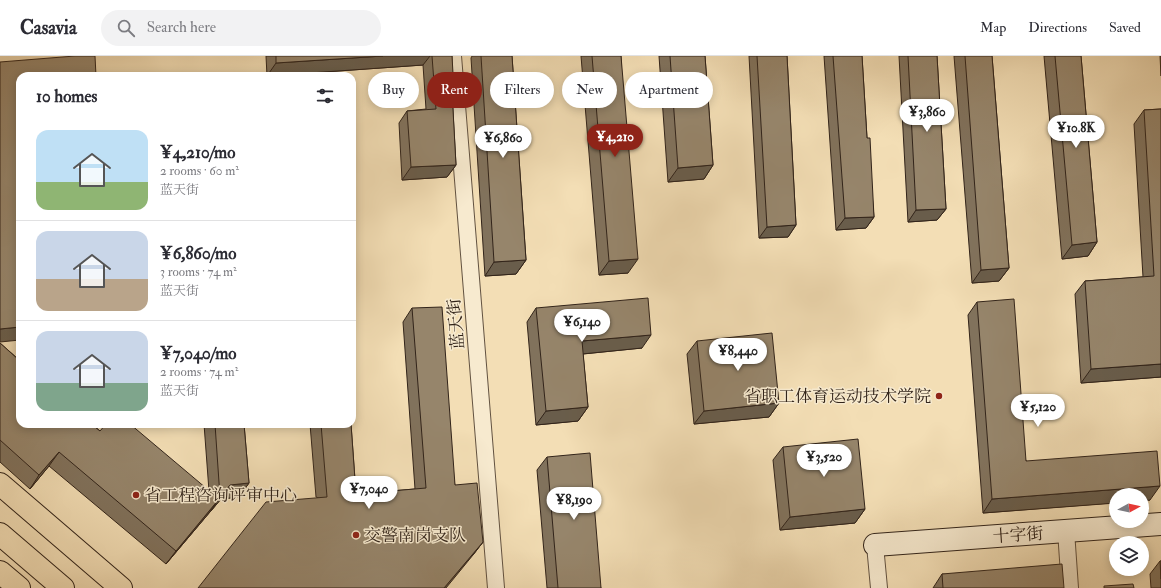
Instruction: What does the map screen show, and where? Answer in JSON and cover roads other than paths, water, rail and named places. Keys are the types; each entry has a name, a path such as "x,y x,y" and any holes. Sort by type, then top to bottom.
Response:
{"main road":[{"path":"0,484 121,588"},
{"path":"0,534 63,588"},
{"path":"0,572 19,588"}],"street":[{"name":"蓝天街","path":"453,56 496,582"},
{"name":"十字街","path":"875,545 1161,524"},
{"path":"1066,531 1070,588"},
{"path":"875,545 879,588"},
{"path":"484,588 496,582"}],"place":[{"name":"省职工体育运动技术学院","path":"939,396"},
{"name":"省工程咨询评审中心","path":"136,495"},
{"name":"交警南岗支队","path":"356,535"}]}
